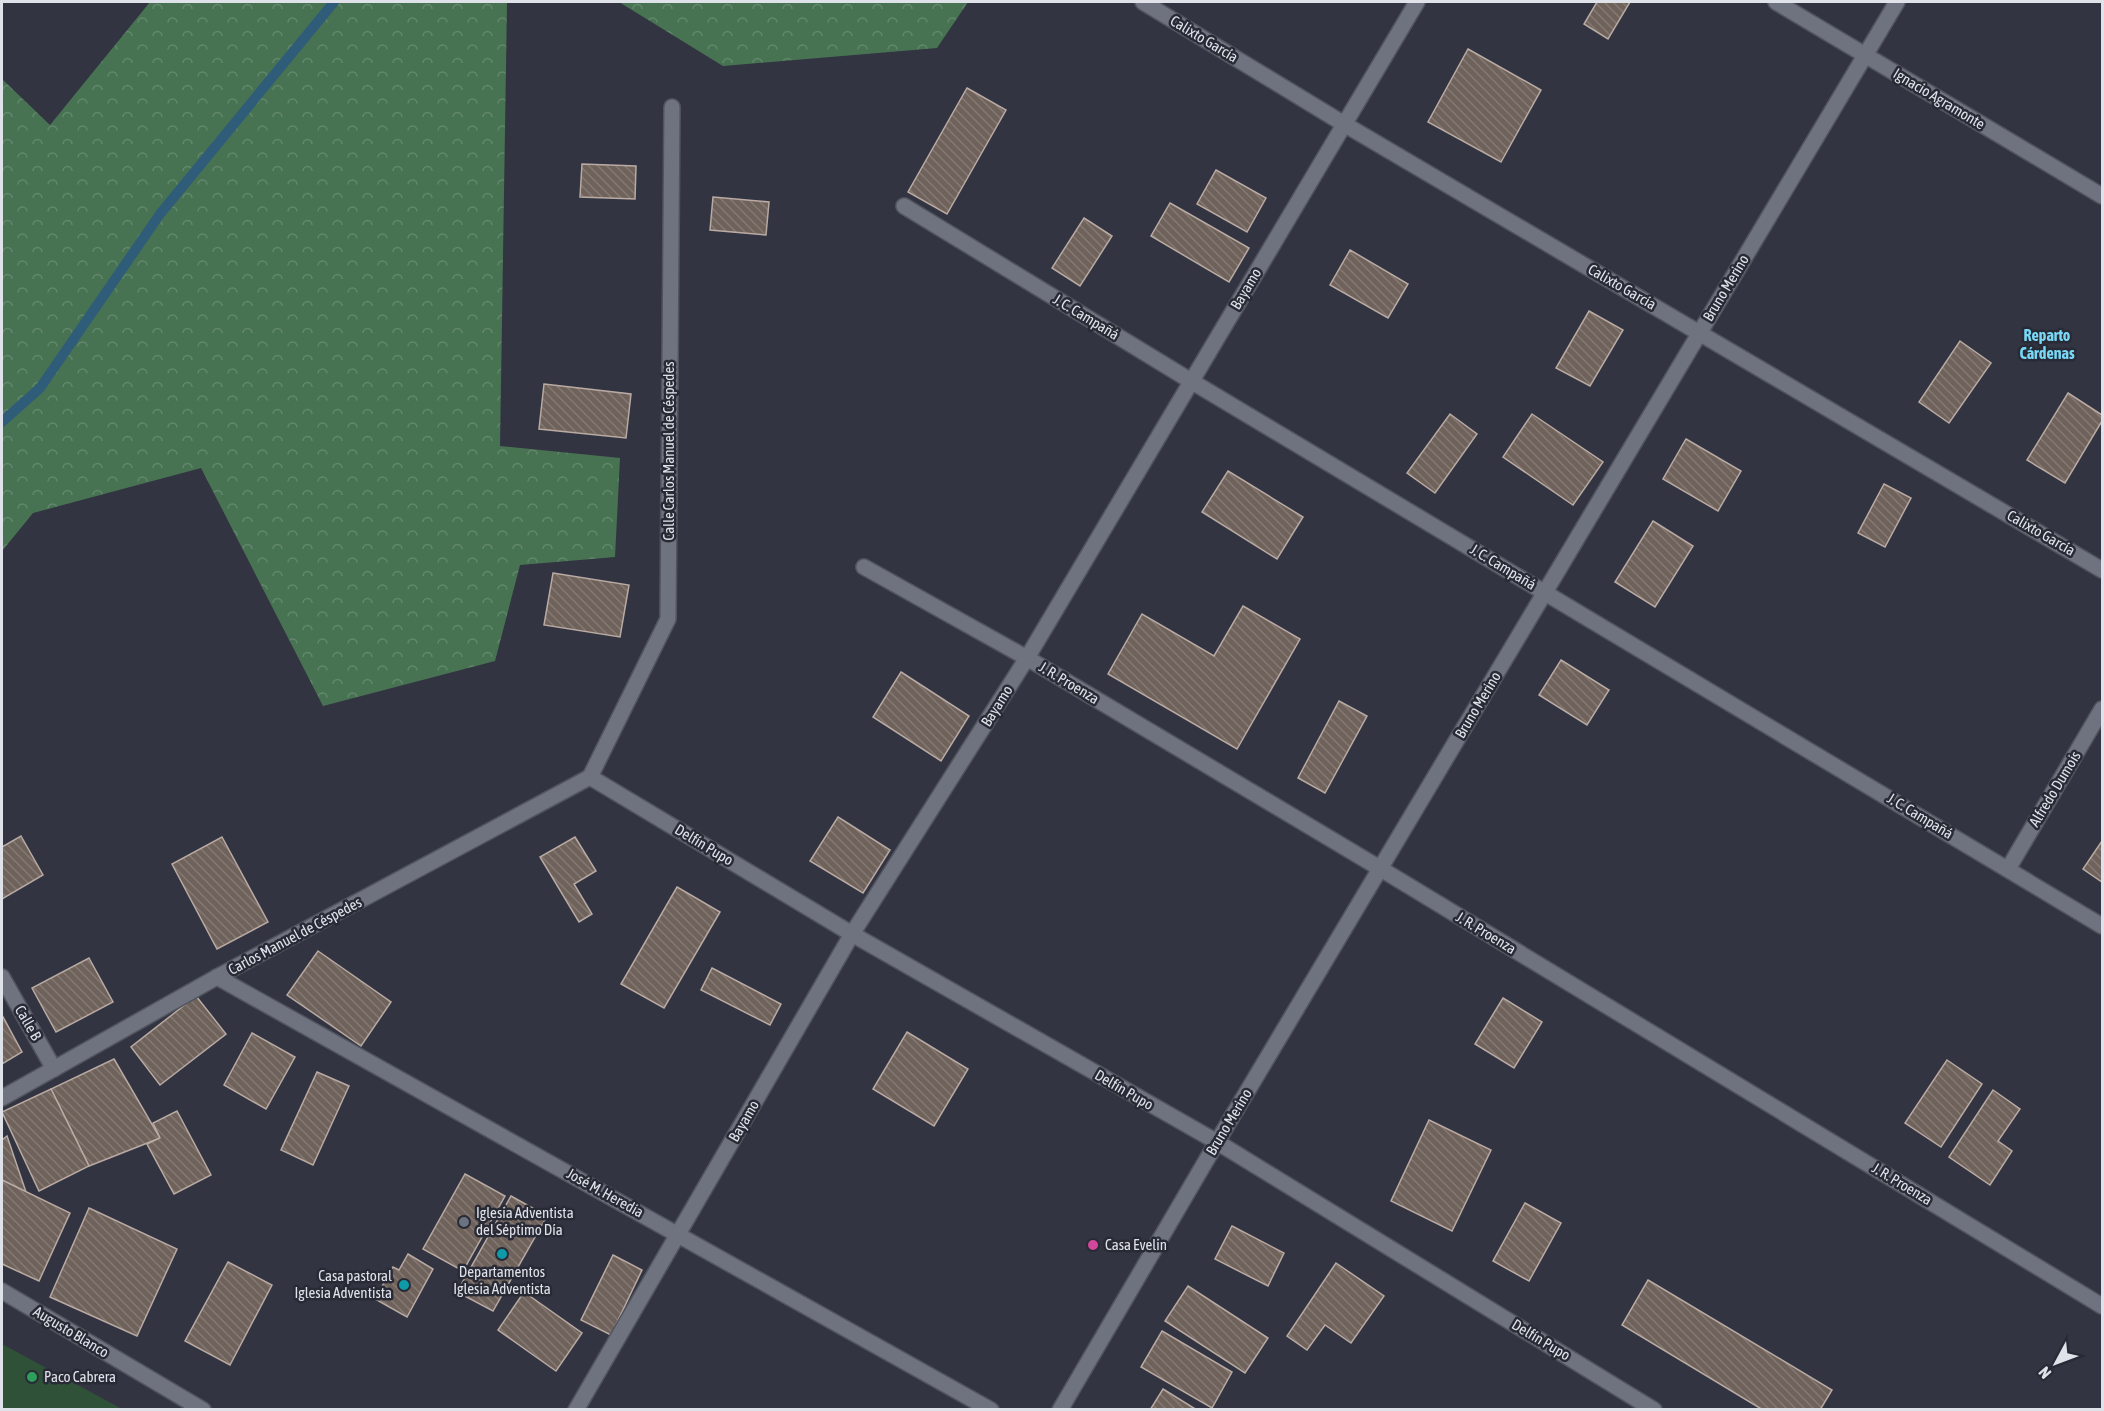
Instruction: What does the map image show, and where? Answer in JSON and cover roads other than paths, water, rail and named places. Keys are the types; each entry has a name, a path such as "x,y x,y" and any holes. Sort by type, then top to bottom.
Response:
{"street":[{"name":"Calixto García","path":"1143,2 1344,124 2103,570"},
{"name":"Bayamo","path":"576,1410 852,934 1027,658 1417,2"},
{"name":"Ignacio Agramonte","path":"1776,2 2103,196"},
{"name":"Bruno Merino","path":"1060,1410 1216,1142 1897,2"},
{"name":"Calle Carlos Manuel de Céspedes","path":"590,777 668,620 672,107"},
{"name":"J. C. Campañá","path":"904,206 1191,381 2103,926"},
{"name":"J. R. Proenza","path":"864,567 1027,658 1381,869 2103,1306"},
{"name":"Alfredo Dumois","path":"2008,869 2103,709"},
{"name":"Delfín Pupo","path":"590,777 852,934 1216,1142 1654,1410"},
{"name":"Carlos Manuel de Céspedes","path":"2,1098 218,977 590,777"},
{"name":"Calle B","path":"2,977 54,1069"},
{"name":"José M. Heredia","path":"218,977 991,1410"},
{"name":"Augusto Blanco","path":"2,1291 203,1410"}],"waterway":[{"path":"2,422 40,388 160,214 334,2"}],"place":[{"name":"Iglesia Adventista del Séptimo Día","path":"464,1222"},
{"name":"Casa Evelin","path":"1093,1245"},
{"name":"Departamentos Iglesia Adventista","path":"502,1254"},
{"name":"Casa pastoral Iglesia Adventista","path":"404,1285"},
{"name":"Paco Cabrera","path":"32,1377"}],"district":[{"name":"Reparto Cárdenas","path":"2047,344"}]}
